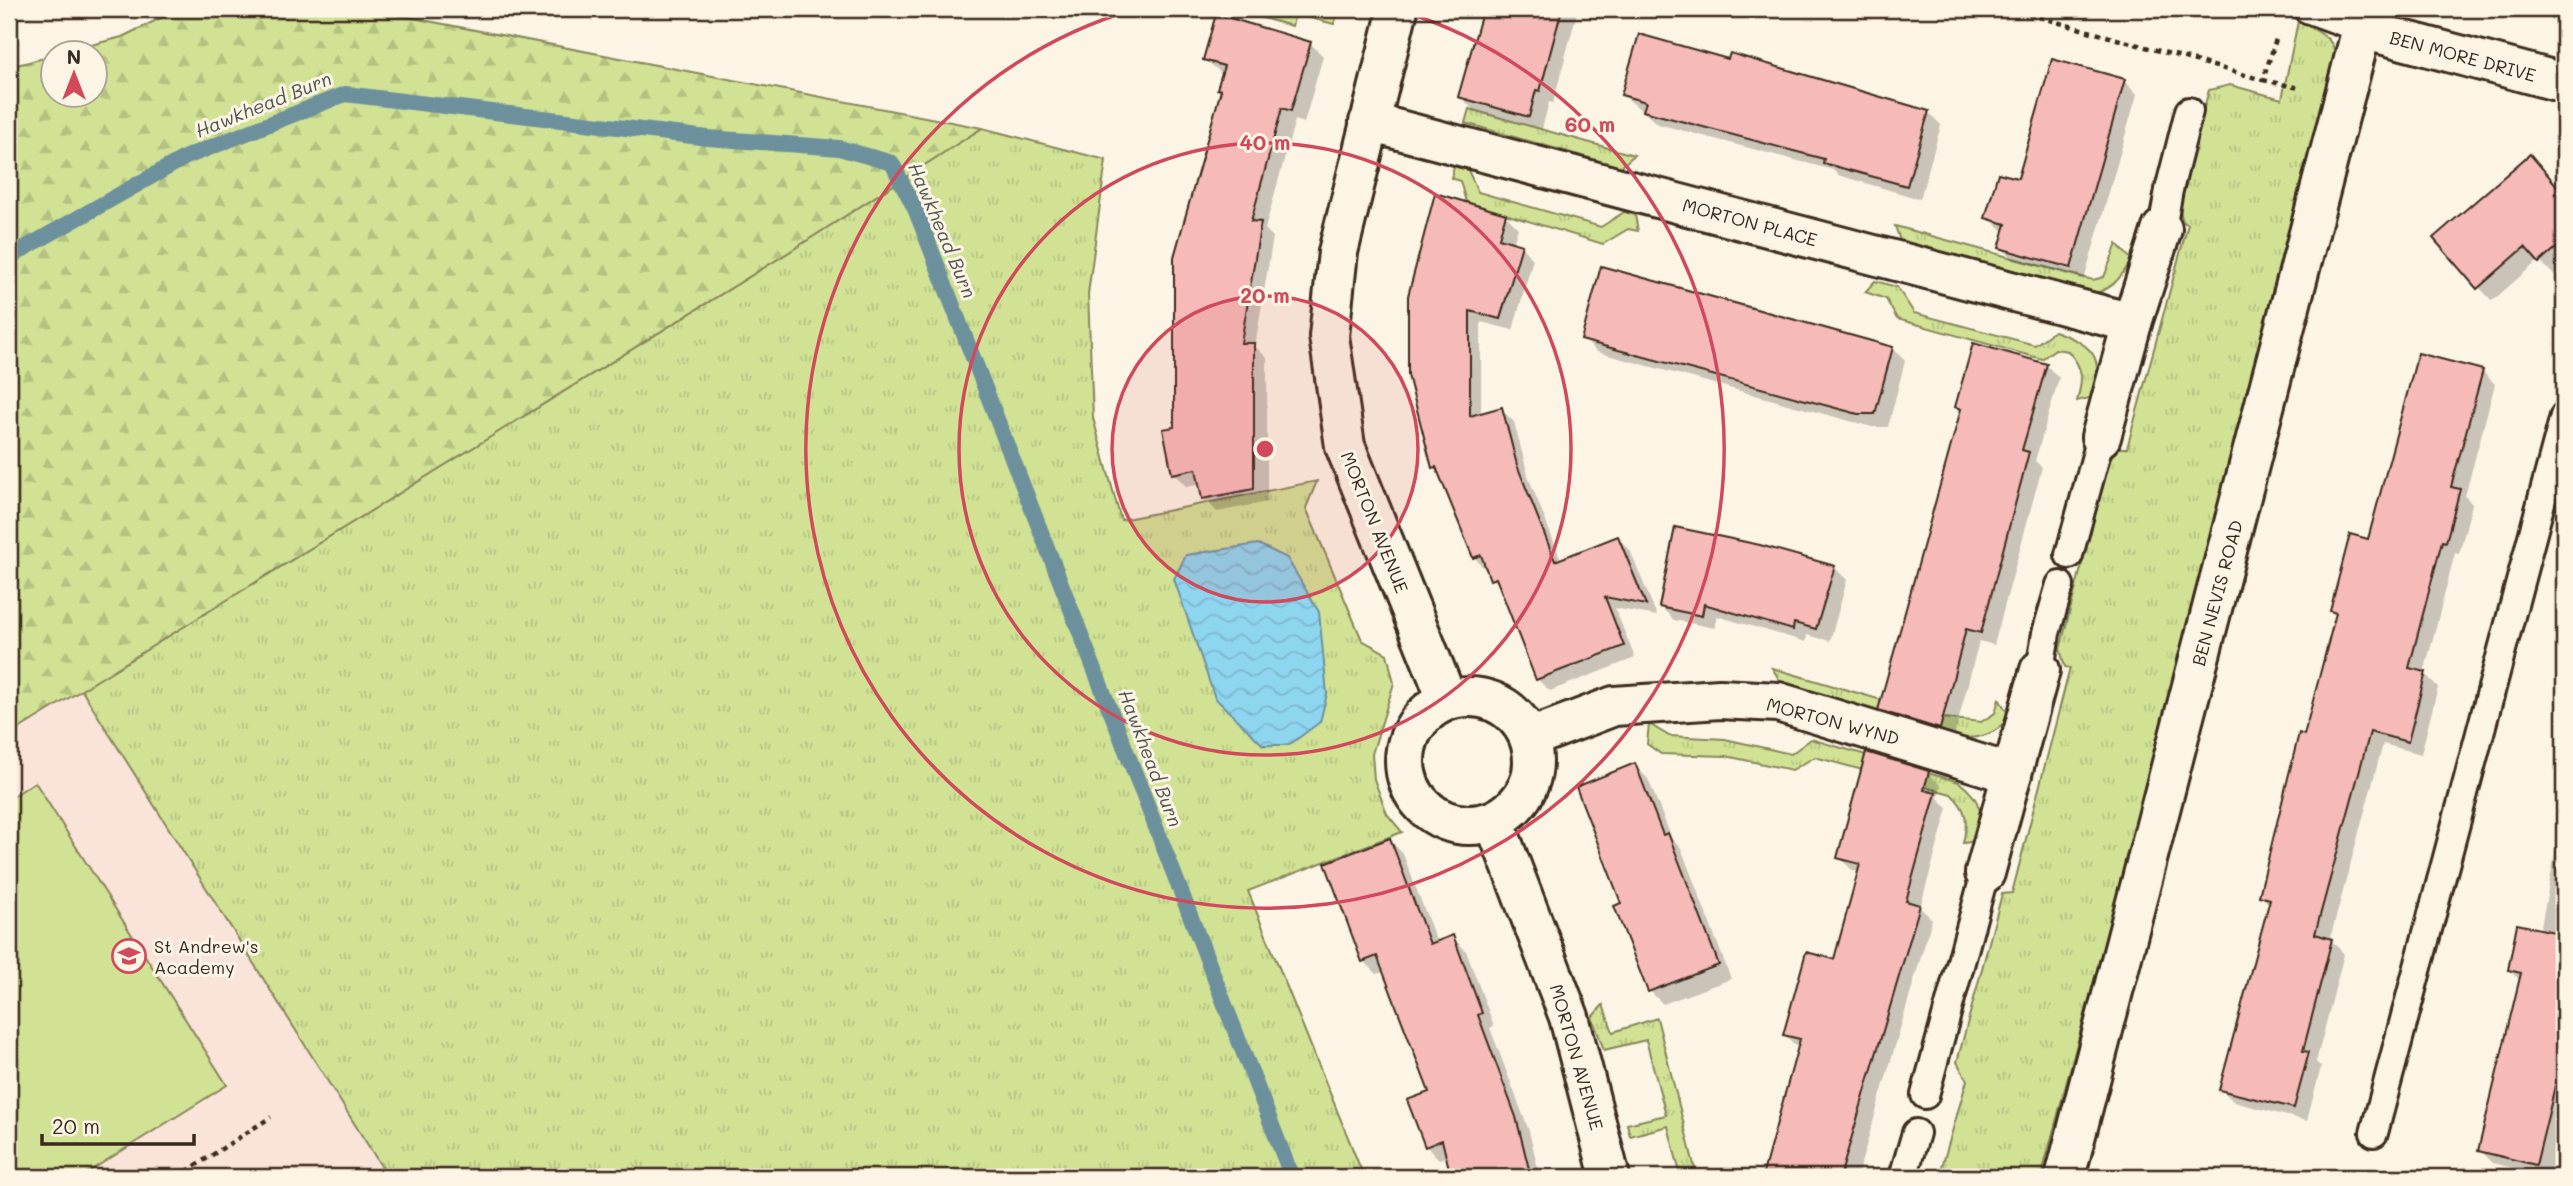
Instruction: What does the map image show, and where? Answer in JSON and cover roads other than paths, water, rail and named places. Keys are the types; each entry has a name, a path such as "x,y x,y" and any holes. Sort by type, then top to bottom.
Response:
{"street":[{"name":"MORTON AVENUE","path":"1398,9 1338,252 1329,335 1345,446 1447,699"},
{"name":"BEN MORE DRIVE","path":"2364,19 2564,83"},
{"name":"BEN NEVIS ROAD","path":"2064,1177 2364,19"},
{"name":"MORTON PLACE","path":"1369,122 2132,323"},
{"path":"2101,437 2132,323 2162,229"},
{"path":"1985,873 2040,670"},
{"path":"1472,696 1496,702 1516,716 1530,738 1534,762 1528,786 1514,807 1494,821 1468,826 1443,820 1422,806 1407,785 1403,759 1409,733 1425,713 1447,699 1472,696"},
{"name":"MORTON WYND","path":"1530,738 1614,706 1720,699 1778,702 2012,774"},
{"name":"MORTON AVENUE","path":"1494,821 1569,1017 1610,1177"}],"lane":[{"path":"2306,9 2364,19"},
{"path":"2162,229 2168,190 2189,111"},
{"path":"2374,1133 2564,416"},
{"path":"2069,555 2101,437"},
{"path":"2040,670 2060,585"},
{"path":"1925,1095 1985,873"},
{"path":"1903,1177 1916,1133"}],"water":[{"path":"1258,544 1287,558 1319,612 1327,694 1320,722 1289,745 1263,745 1215,698 1174,579 1186,555"}],"waterway":[{"name":"Hawkhead Burn","path":"9,257 186,157 345,94 708,138 839,148 892,163 916,211 1292,1177"}],"place":[{"name":"St Andrew's Academy","path":"129,956"}]}
